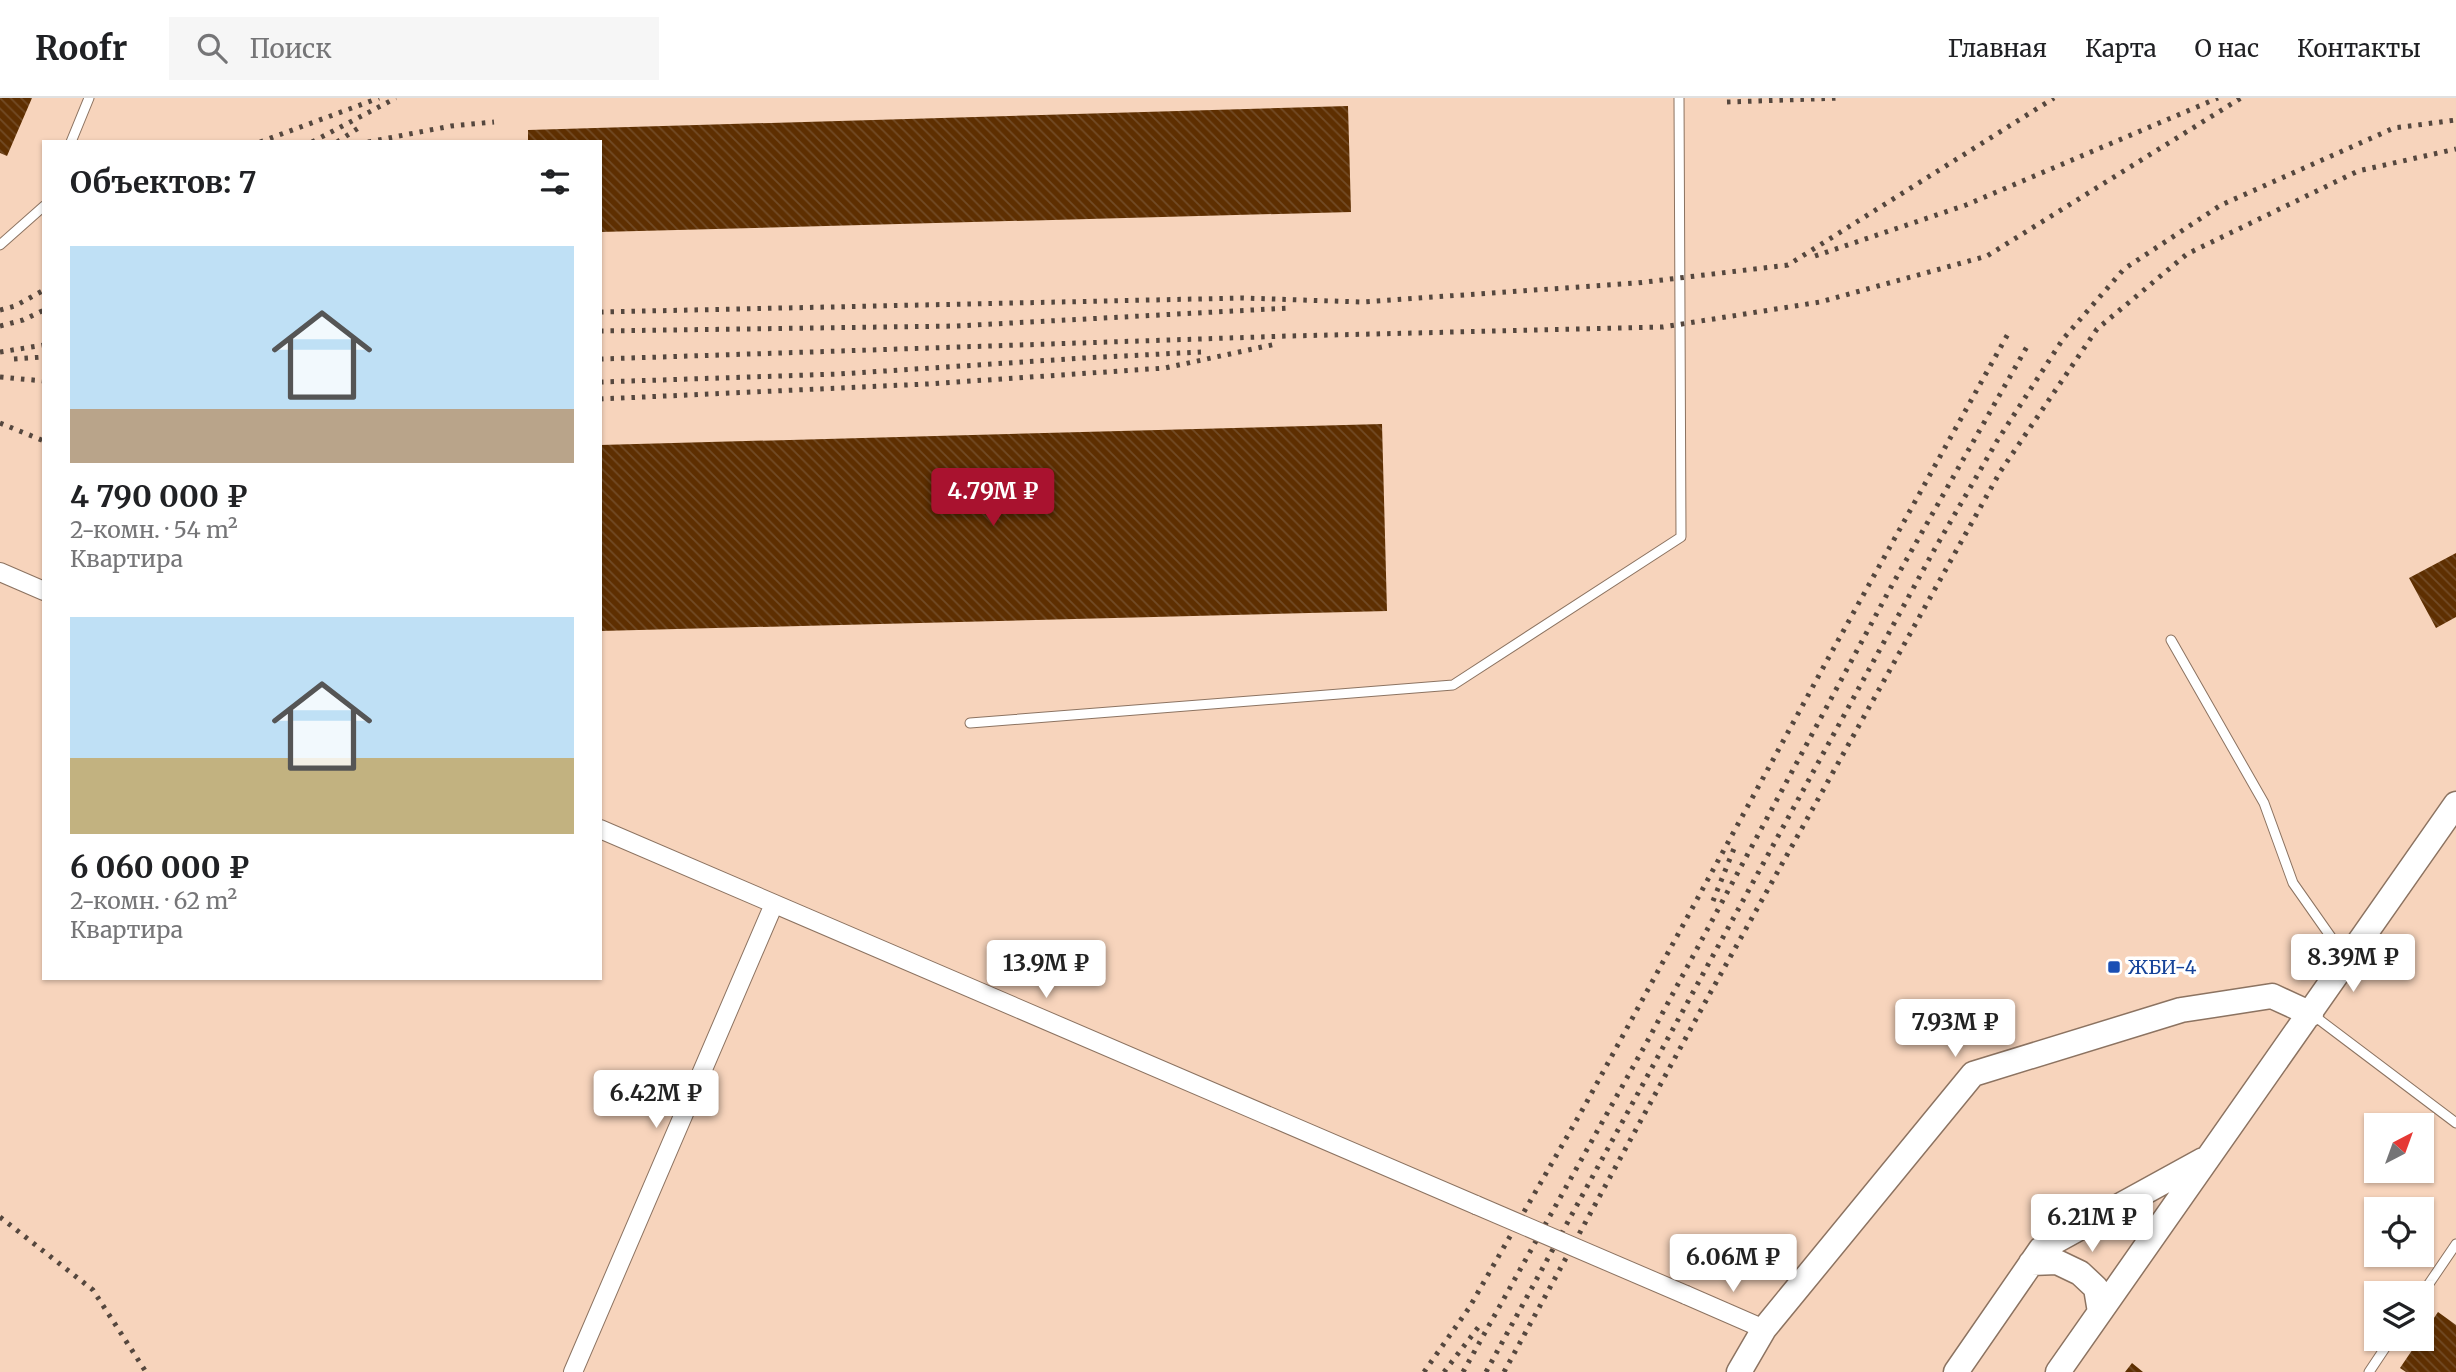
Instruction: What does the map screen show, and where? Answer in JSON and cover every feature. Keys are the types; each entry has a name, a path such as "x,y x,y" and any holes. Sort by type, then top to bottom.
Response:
{"street":[{"path":"0,572 42,590"},
{"path":"2058,1372 2456,804"},
{"path":"602,831 1764,1329"},
{"path":"573,1372 774,904"},
{"path":"1740,1372 1764,1329 1973,1073 2182,1010 2272,996 2311,1014"},
{"path":"1956,1372 2041,1249 2210,1156"},
{"path":"2031,1264 2057,1262 2080,1273 2096,1288 2100,1312"}],"lane":[{"path":"72,140 89,98"},
{"path":"970,723 1453,685 1681,537 1679,98"},
{"path":"0,245 42,208"},
{"path":"2171,640 2264,803 2293,883 2348,961"},
{"path":"2311,1014 2456,1123"},
{"path":"2431,1281 2456,1244"},
{"path":"2369,1372 2383,1351"}],"shaded area":[{"path":"0,98 2456,98 2456,1372 0,1372"}],"building":[{"path":"0,98 32,98 7,156 0,153"},
{"path":"1348,106 1351,212 602,232 602,140 528,140 528,130"},
{"path":"1382,424 1387,611 602,631 602,445"},
{"path":"2456,553 2456,617 2436,628 2409,578"},
{"path":"2438,1312 2456,1325 2456,1372 2406,1372 2400,1368 2412,1351 2434,1351 2434,1318"},
{"path":"2132,1363 2143,1372 2125,1372"}],"railway":[{"path":"265,140 379,98"},
{"path":"316,140 396,98"},
{"path":"1727,102 1840,98"},
{"path":"602,312 1243,298 1361,302 1637,283 1788,265 2054,98"},
{"path":"1815,256 1966,205 2218,98"},
{"path":"602,359 1289,336 1663,327 1820,302 1987,256 2241,98"},
{"path":"1486,1372 1933,552 1997,441 2063,339 2124,269 2221,205 2394,128 2456,120"},
{"path":"378,140 451,126 494,122"},
{"path":"340,140 360,127"},
{"path":"1504,1372 1708,997 2000,472 2097,329 2187,254 2358,171 2456,149"},
{"path":"0,310 15,306 42,291"},
{"path":"602,331 956,326 1289,308"},
{"path":"0,326 23,320 42,311"},
{"path":"1424,1372 1469,1308 1584,1107 2009,332"},
{"path":"1463,1372 1648,1040 1891,587 2029,343"},
{"path":"602,399 927,384 1165,368 1276,344"},
{"path":"0,352 42,345"},
{"path":"602,382 839,374 1201,352"},
{"path":"14,359 42,357"},
{"path":"0,377 42,381"},
{"path":"0,423 42,440"},
{"path":"1713,901 1735,846"},
{"path":"0,1217 93,1290 146,1372"},
{"path":"1444,1372 1480,1325"}],"place":[{"name":"ЖБИ-4","path":"2114,967"}]}
